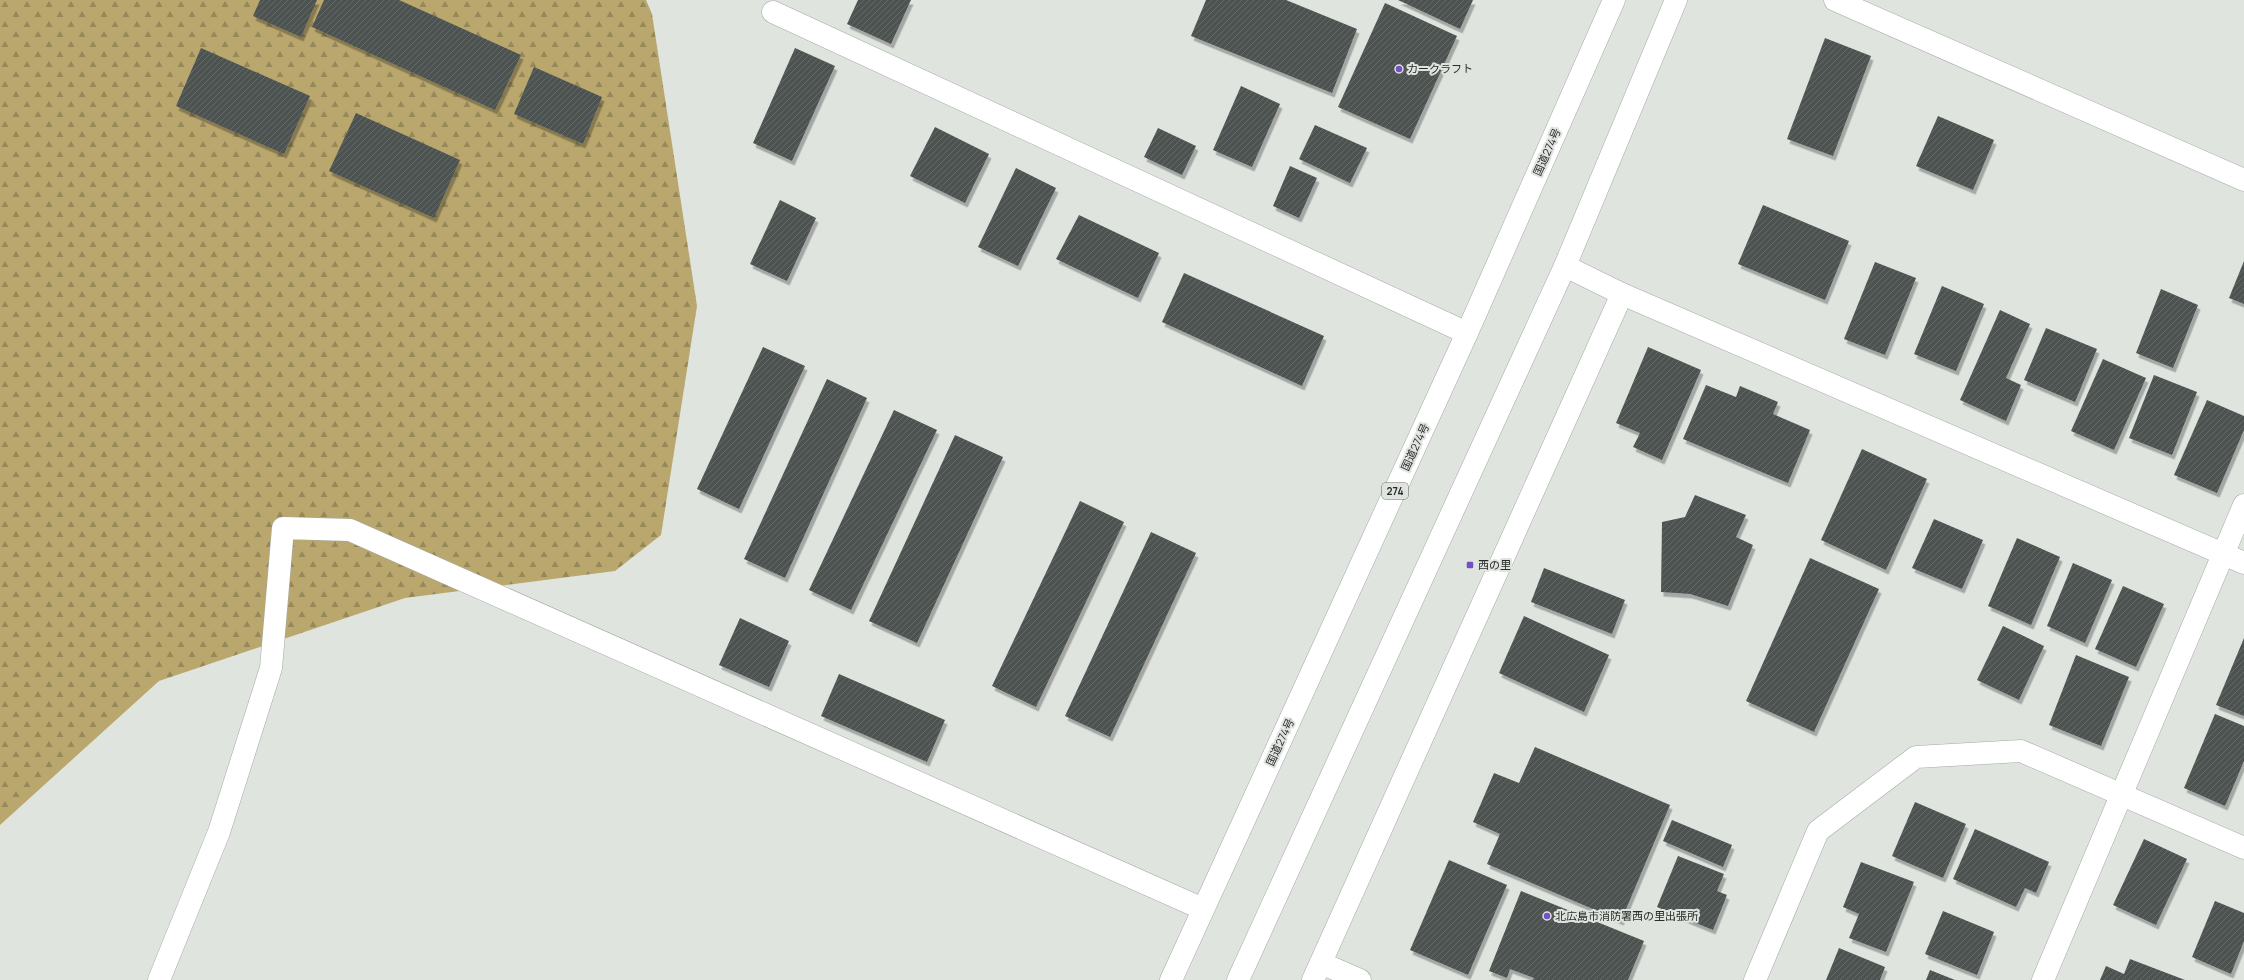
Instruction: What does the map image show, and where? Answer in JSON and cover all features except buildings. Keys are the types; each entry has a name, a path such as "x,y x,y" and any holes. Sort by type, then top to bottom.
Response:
{"main road":[{"name":"国道274号","path":"1170,980 1467,333 1614,0"},
{"path":"1238,980 1564,266 1676,0"},
{"path":"1835,0 2244,180"},
{"path":"773,12 1467,333"},
{"path":"1564,266 1622,294 2244,563"},
{"path":"1360,980 1317,971 1622,294"},
{"path":"2043,980 2244,505"},
{"path":"159,980 219,832 271,668 283,528 350,530 1203,909"},
{"path":"1755,980 1818,831 1916,757 2021,751 2244,848"}],"green space":[{"path":"0,0 646,0 652,14 697,306 661,535 615,571 405,598 159,681 0,825"}],"place":[{"name":"カークラフト","path":"1399,69"},
{"name":"西の里","path":"1470,565"},
{"name":"北広島市消防署西の里出張所","path":"1547,916"}]}
